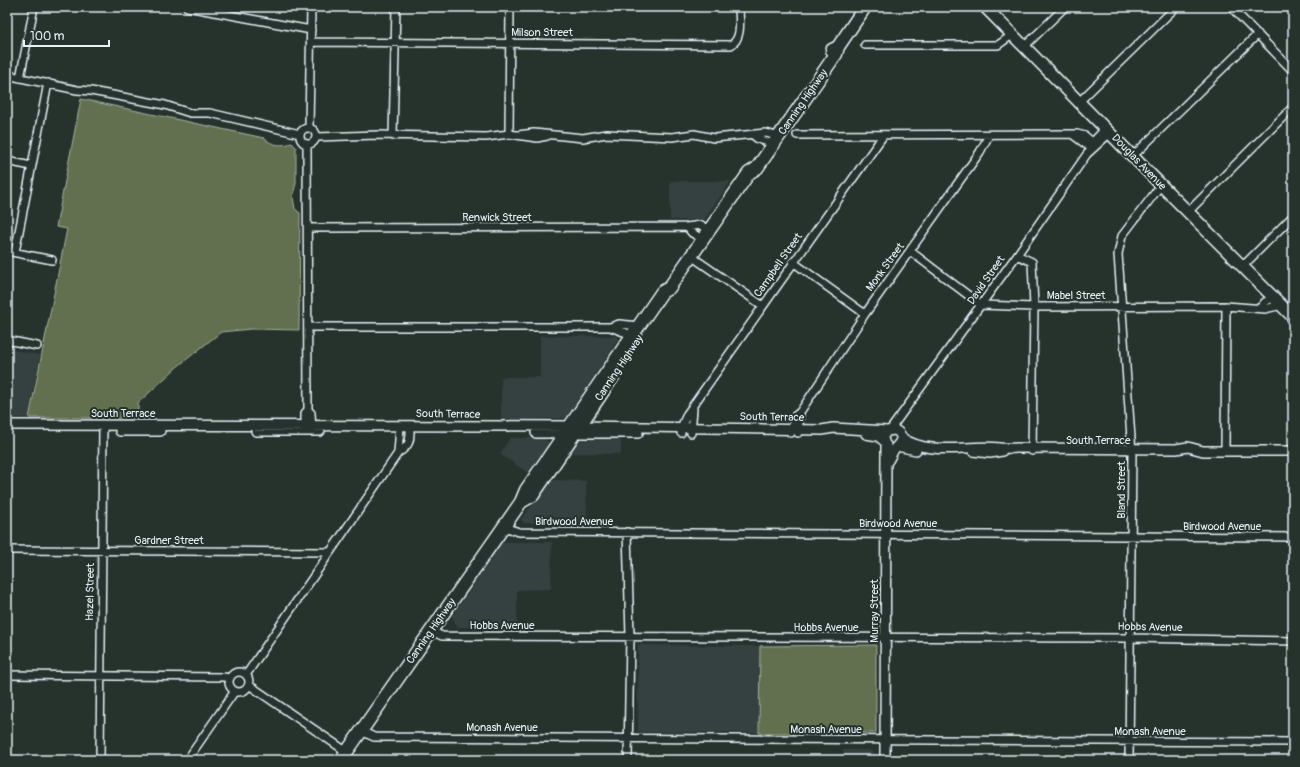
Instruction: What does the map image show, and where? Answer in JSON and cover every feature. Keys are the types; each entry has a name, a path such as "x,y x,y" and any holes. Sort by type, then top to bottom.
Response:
{"highway":[{"name":"Canning Highway","path":"344,756 521,502 533,495 635,330 662,292 669,288 749,174 757,168 773,140 836,54 838,47 865,7"},
{"name":"Canning Highway","path":"572,430 669,295 669,288"}],"main road":[{"name":"Douglas Avenue","path":"985,7 1108,130 1160,185 1293,317"},
{"name":"South Terrace","path":"7,425 103,428"},
{"name":"South Terrace","path":"7,430 103,428 308,428 795,431 868,434 878,436 890,448 895,438"},
{"name":"South Terrace","path":"795,431 833,428 895,438 915,450 978,451 986,453 1032,450 1132,451 1190,454 1203,451 1225,450 1293,451"},
{"path":"885,443 884,436 895,438 887,462"},
{"name":"Murray Street","path":"885,443 887,462 885,760"}],"street":[{"path":"20,78 34,7"},
{"path":"187,7 211,9 311,30"},
{"path":"309,128 311,7"},
{"path":"393,136 396,7"},
{"path":"509,134 510,7"},
{"name":"Milson Street","path":"311,42 731,45 736,42 739,36 740,7"},
{"path":"1024,47 1065,7"},
{"path":"1079,102 1176,7"},
{"path":"1231,7 1293,71"},
{"path":"1133,156 1258,34"},
{"path":"865,45 998,45 1012,35"},
{"path":"7,75 77,90 91,91 165,105 190,113 210,114 300,134"},
{"path":"15,252 48,83"},
{"path":"1188,212 1293,107"},
{"path":"300,134 302,130 309,128 315,132 317,137"},
{"name":"David Street","path":"895,438 894,424 900,418 1017,255 1091,147 1108,130"},
{"path":"317,137 486,137 527,133 583,138 600,134 678,137 694,134 714,138 753,135 758,139 773,140"},
{"path":"300,134 302,142 307,144 314,142 317,137"},
{"path":"797,135 1073,135 1091,147"},
{"name":"Monk Street","path":"795,431 795,416 800,412 865,314 980,152 990,135"},
{"name":"Campbell Street","path":"681,430 687,414 693,409 793,262 883,136"},
{"path":"307,144 308,410 305,413 308,428"},
{"path":"7,161 31,166"},
{"name":"Bland Street","path":"1129,760 1132,451 1118,254 1122,236 1160,185"},
{"path":"1242,266 1293,216"},
{"name":"Renwick Street","path":"308,228 687,227 701,225 706,235"},
{"path":"687,227 692,233 706,235"},
{"path":"7,251 52,260"},
{"path":"910,251 981,305"},
{"path":"1017,255 1032,262 1034,307 1032,450"},
{"path":"691,256 763,306"},
{"path":"793,262 865,314"},
{"path":"1260,308 1266,302 1278,301"},
{"name":"Mabel Street","path":"981,305 1034,307 1226,306 1265,309 1278,301"},
{"path":"1225,450 1226,306"},
{"path":"610,327 619,324 635,330"},
{"path":"308,327 610,327 635,330"},
{"path":"7,340 37,346"},
{"name":"Campbell Street","path":"691,430 693,409"},
{"name":"Hazel Street","path":"100,760 103,428"},
{"path":"246,675 398,453 407,447 405,429"},
{"name":"Birdwood Avenue","path":"504,527 519,532 1293,537"},
{"path":"627,532 630,636 628,760"},
{"name":"Gardner Street","path":"7,550 330,552"},
{"name":"Hobbs Avenue","path":"431,631 442,636 1130,638 1293,641"},
{"path":"7,675 230,678 238,672 246,675 249,681 249,686 344,756"},
{"path":"230,678 230,686 235,691 244,691 249,686"},
{"path":"187,760 235,691"},
{"name":"Monash Avenue","path":"361,731 374,737 1293,742"}],"shaded area":[{"path":"670,181 731,181 704,220 670,220"},
{"path":"540,336 615,336 619,339 566,418 501,420 501,377 540,377"},
{"path":"7,349 40,355 28,418 7,418"},
{"path":"587,437 621,438 621,454 569,453 578,440"},
{"path":"510,438 545,438 549,444 528,473 500,454"},
{"path":"552,480 586,481 587,523 524,523 521,519"},
{"path":"552,542 551,589 517,590 517,627 457,627 452,616 502,543"},
{"path":"638,645 760,646 759,733 638,732"},
{"path":"843,750 870,750 875,754 875,760 843,760"}],"green space":[{"path":"81,99 264,138 270,143 277,145 292,143 296,147 296,182 293,197 295,209 300,213 299,330 251,329 221,332 177,367 138,403 138,418 29,418 67,229 56,227"},
{"path":"876,645 876,733 759,733 760,646"}]}
